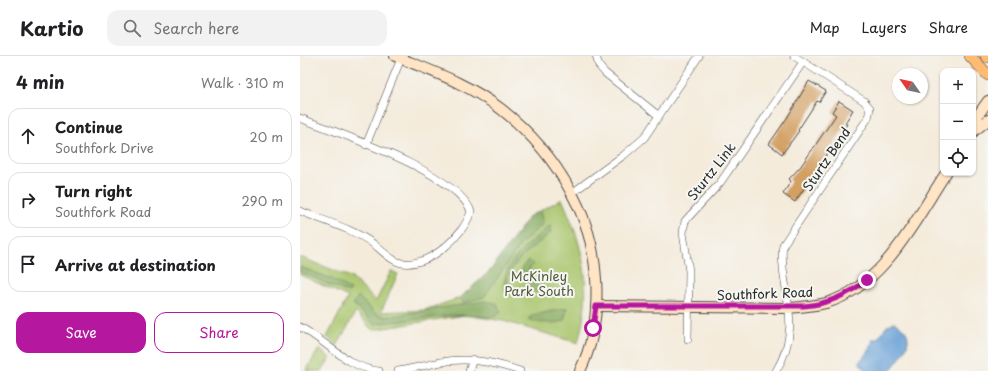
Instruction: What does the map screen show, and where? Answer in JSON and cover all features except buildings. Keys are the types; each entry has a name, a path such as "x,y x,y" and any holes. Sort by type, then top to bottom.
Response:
{"main road":[{"path":"970,56 988,75"}],"street":[{"path":"596,56 598,66 605,73 659,116"},
{"path":"572,192 635,146 649,132 699,56"},
{"name":"Sturtz Bend","path":"789,308 782,256 783,245 868,118 870,108 864,101 794,56"},
{"path":"366,145 399,57 457,82 501,109 539,146 572,192 590,244 596,287 596,306 588,348 580,371"},
{"name":"Sturtz Link","path":"688,339 689,271 683,233 685,221 706,201 720,183 803,62"},
{"path":"976,123 978,115 988,101"},
{"path":"300,118 426,171 465,201 471,211 456,238 446,246 425,259 402,264 363,238 300,211"},
{"path":"976,129 988,120"},
{"name":"Southfork Road","path":"596,306 789,308 827,303 841,297 867,280 892,254 944,176"},
{"path":"776,371 785,355 789,340 789,308"},
{"path":"300,327 342,357 374,371"},
{"path":"398,371 442,362 473,359 490,362 520,371"},
{"path":"469,371 473,359"}],"green space":[{"name":"McKinley Park South","path":"562,199 581,252 586,286 583,323 578,343 503,321 465,315 372,330 356,312 337,346 327,337 348,297 300,275 300,257 351,277 376,301 391,271 398,274 381,312 424,310 460,298 490,271 530,216"},
{"path":"540,211 543,224 521,244 484,297 463,303 460,298 490,271 530,216"},
{"path":"551,225 550,233 520,259 510,272 508,278 509,297 505,287 505,277 509,266 516,256 534,238"},
{"path":"529,260 533,264 529,269 531,279 535,285 552,290 552,296 534,291 527,285 522,267"},
{"path":"300,267 332,279 351,290 349,293 300,272"},
{"path":"358,296 375,313 386,317 484,301 496,303 501,312 495,317 453,315 374,324 353,304"},
{"path":"567,308 564,321 546,323 528,319 533,315"},
{"path":"319,349 330,358 322,371 306,371"}],"water":[{"path":"894,322 904,329 908,337 908,342 904,353 890,371 866,371 859,362 870,349 873,339 877,339 887,326"}],"route":[{"path":"593,328 596,306 789,308 827,303 849,293 867,280"}]}
